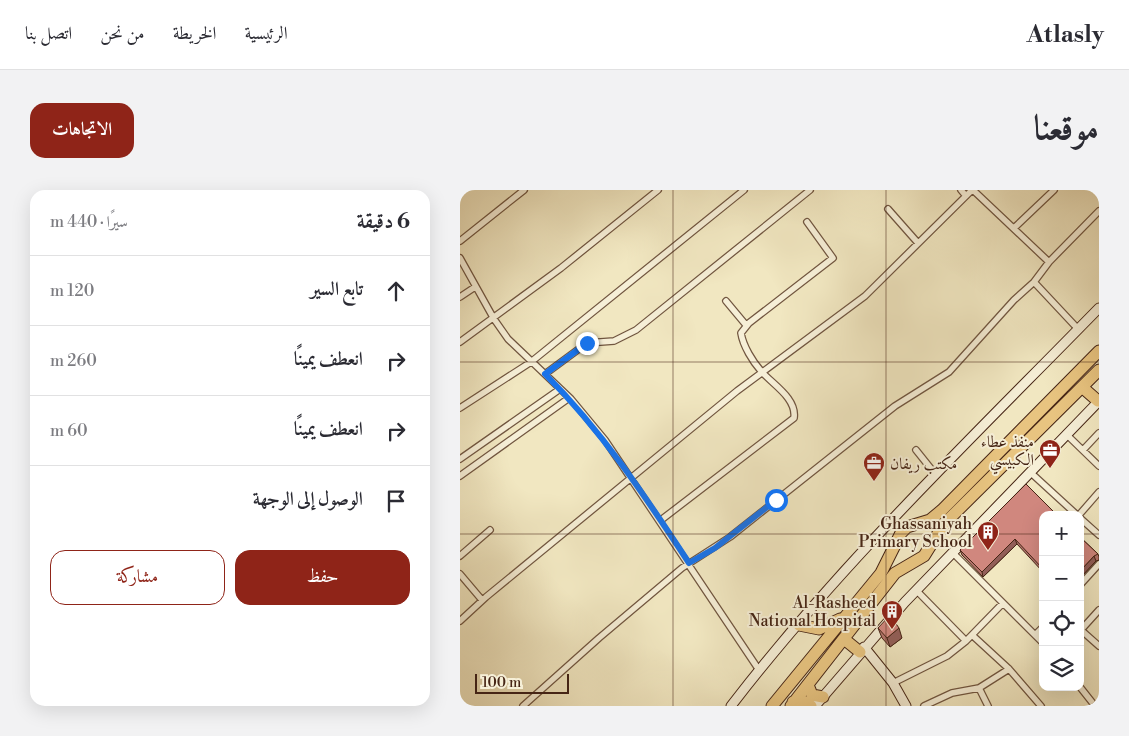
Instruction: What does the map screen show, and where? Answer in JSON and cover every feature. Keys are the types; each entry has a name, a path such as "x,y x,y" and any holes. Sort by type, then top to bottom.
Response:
{"highway":[{"path":"772,706 886,566 902,533 915,525 930,520 942,510 1099,351"},
{"path":"792,704 895,573 924,556 944,524 1099,370"},
{"path":"1082,388 1099,401"},
{"path":"915,525 926,529 930,534 932,545"},
{"path":"897,543 904,555 916,560"},
{"path":"799,625 808,628 824,628 852,610"},
{"path":"844,639 862,650"},
{"path":"808,684 812,694 819,702"},
{"path":"792,704 803,701 811,706"}],"main road":[{"path":"731,706 759,670 850,565 1099,308"},
{"path":"819,702 862,650 916,590 1099,401"},
{"path":"862,650 893,682 906,706"}],"street":[{"path":"460,241 524,190"},
{"path":"460,342 494,319 658,190"},
{"path":"460,408 531,362 744,190"},
{"path":"545,374 587,343 614,340 636,330 810,190"},
{"path":"961,190 966,196"},
{"path":"460,621 482,600 762,372 865,296 972,190 1048,262"},
{"path":"1014,228 1054,190"},
{"path":"888,209 918,243"},
{"path":"523,706 599,638 689,563 730,537 895,406 949,372 1014,300 1034,282 1048,262 1099,212"},
{"path":"660,520 794,418 794,408 790,401 762,372 742,340 742,330 834,258 807,222"},
{"path":"460,258 475,287 508,339 569,398 605,440 759,670"},
{"path":"1034,282 1078,329"},
{"path":"460,297 475,287"},
{"path":"726,301 746,325"},
{"path":"460,459 560,389"},
{"path":"460,476 569,398"},
{"path":"1066,434 1099,466"},
{"path":"1083,450 1099,434"},
{"path":"916,450 936,475"},
{"path":"1030,472 1073,511"},
{"path":"1083,511 1099,492"},
{"path":"1084,521 1099,535"},
{"path":"460,556 490,530"},
{"path":"952,552 1039,639"},
{"path":"1084,581 1099,564"},
{"path":"460,574 482,600"},
{"path":"916,590 966,641"},
{"path":"893,682 938,662 966,641 1003,603"},
{"path":"1084,627 1099,610"},
{"path":"1035,635 1039,631"},
{"path":"1084,633 1099,646"},
{"path":"972,635 1008,669 1041,706"},
{"path":"924,706 952,694 979,688 1008,669"},
{"path":"979,688 988,706"},
{"path":"1083,691 1095,706"}],"building":[{"path":"1026,484 1053,511 1039,511 1039,565 1015,539 982,572 960,550"},
{"path":"1084,541 1098,554 1084,567"},
{"path":"890,615 899,628 887,638 878,628"}],"place":[{"name":"منفذ عطاء الكبيسي","path":"1050,469"},
{"name":"مكتب ريفان","path":"874,482"},
{"name":"Ghassaniyah Primary School","path":"988,551"},
{"name":"Al-Rasheed National Hospital","path":"892,630"}],"route":[{"path":"587,343 545,374 571,399 605,440 689,563 715,548 776,500"}]}
